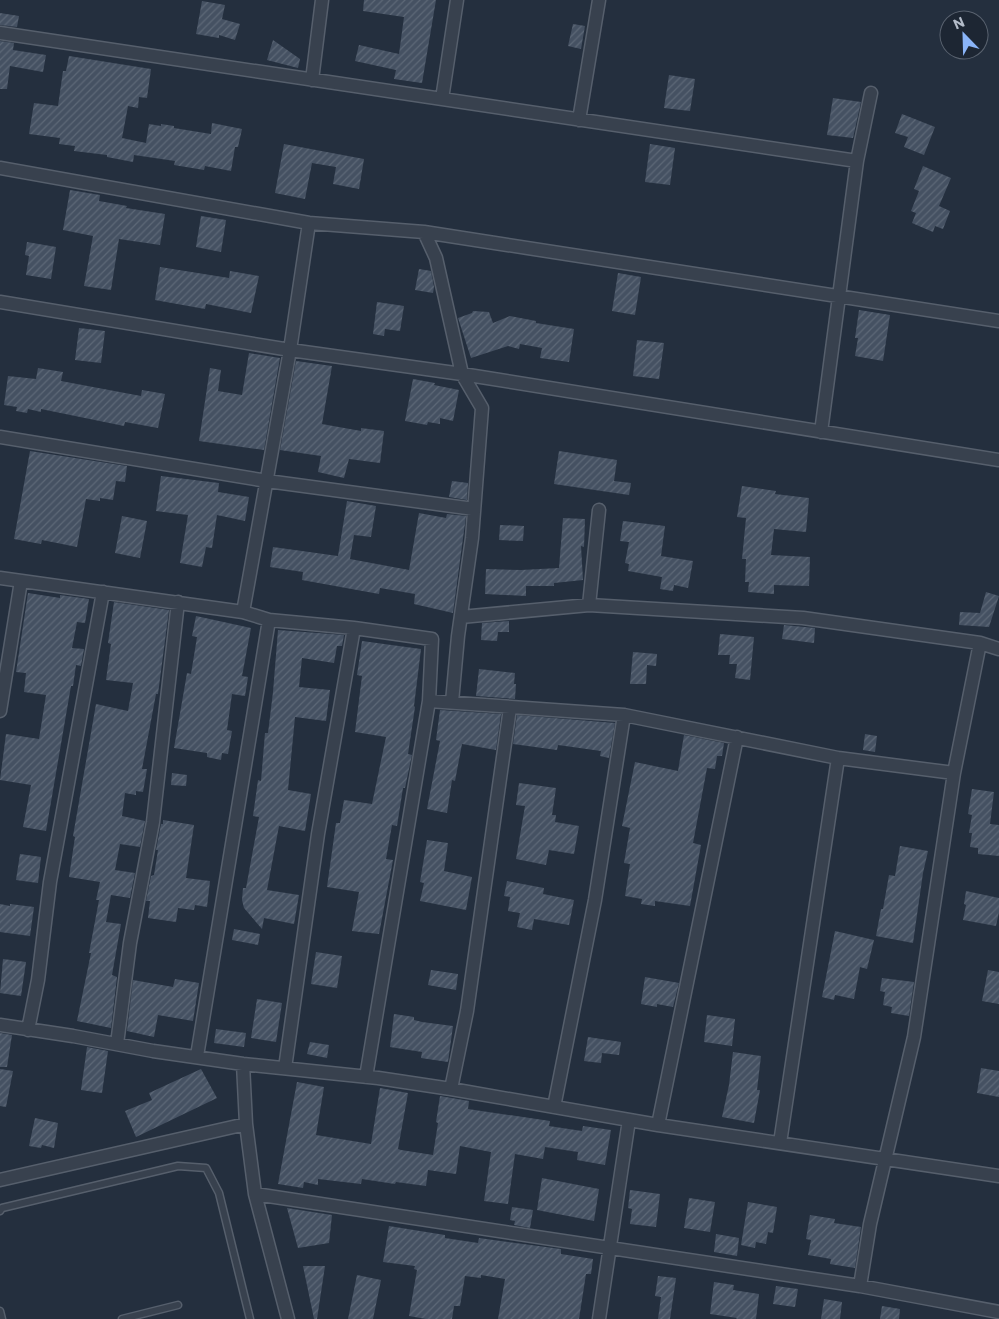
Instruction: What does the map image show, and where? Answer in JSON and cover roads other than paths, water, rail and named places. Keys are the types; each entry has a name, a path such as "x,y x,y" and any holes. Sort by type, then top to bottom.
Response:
{"street":[{"path":"312,80 322,0"},
{"path":"442,100 458,0"},
{"path":"579,120 599,0"},
{"path":"0,32 857,161"},
{"path":"821,432 857,161 871,93"},
{"path":"0,168 309,223 424,232 999,321"},
{"path":"244,612 290,350 309,223"},
{"path":"424,232 436,258 462,374 482,408 474,508 452,702"},
{"path":"0,302 290,350 462,374 999,460"},
{"path":"0,437 267,481 474,508"},
{"path":"589,605 599,510"},
{"path":"0,578 244,612 268,620 354,628 432,639 429,701 366,1077"},
{"path":"0,711 21,581"},
{"path":"28,1030 38,980 50,882 103,592"},
{"path":"117,1044 130,943 153,822 178,602"},
{"path":"461,617 589,605 803,618 980,643 999,649"},
{"path":"197,1056 268,620"},
{"path":"285,1068 318,834 354,628"},
{"path":"860,1286 870,1224 884,1159 914,1036 954,773 980,643"},
{"path":"429,701 624,715 838,758 954,773"},
{"path":"450,1089 467,1011 510,708"},
{"path":"554,1107 595,900 624,715"},
{"path":"658,1125 736,737"},
{"path":"780,1143 838,758"},
{"path":"0,1025 243,1064 366,1077 450,1089 658,1125 999,1176"},
{"path":"243,1064 246,1124 255,1194 288,1319"},
{"path":"599,1319 628,1120"},
{"path":"0,1180 246,1124"},
{"path":"255,1194 860,1286 999,1312"}],"lane":[{"path":"0,1211 2,1208 178,1166 206,1168 219,1193 250,1319"},
{"path":"122,1319 178,1305"},
{"path":"0,1311 2,1319"}]}
